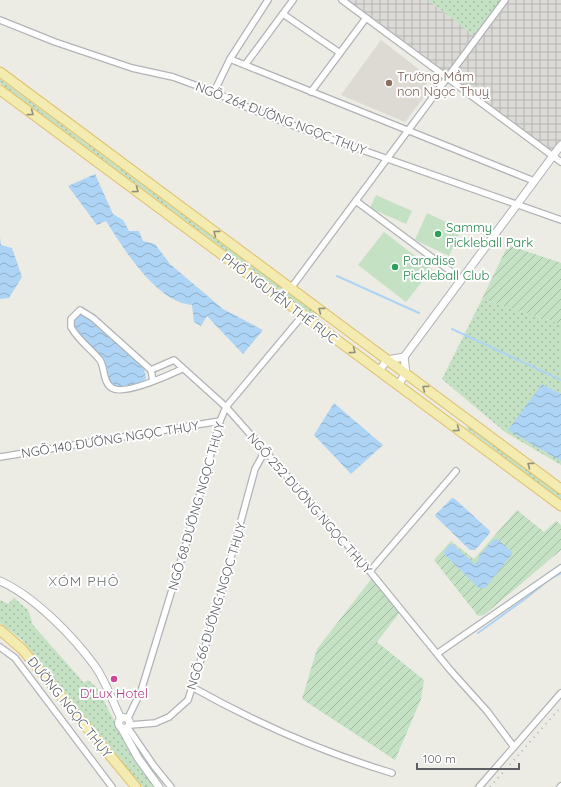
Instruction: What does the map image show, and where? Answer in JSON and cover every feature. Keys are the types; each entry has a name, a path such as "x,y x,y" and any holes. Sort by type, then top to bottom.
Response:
{"main road":[{"name":"PHỐ NGUYỄN THẾ RỤC","path":"0,72 561,488"},
{"name":"PHỐ NGUYỄN THẾ RỤC","path":"0,90 561,506"},
{"name":"ĐƯỜNG NGỌC THỤY","path":"0,630 26,654 136,787"}],"street":[{"path":"214,92 230,59 268,0"},
{"path":"245,65 293,0"},
{"path":"342,0 561,162"},
{"path":"291,288 505,0"},
{"path":"283,14 340,53"},
{"path":"310,92 366,18"},
{"name":"NGÕ 264 ĐƯỜNG NGỌC THỤY","path":"0,20 55,42 132,68 173,77 214,92 264,114 561,220"},
{"path":"230,59 534,181"},
{"path":"398,385 406,374 404,357 561,145"},
{"path":"356,201 462,279"},
{"path":"153,381 151,370 93,318 80,310 71,319 71,327 100,361 107,383 112,388 120,390 153,381 182,369"},
{"name":"NGÕ 68 ĐƯỜNG NGỌC THỤY","path":"125,723 141,691 186,544 220,421 226,407 303,315"},
{"path":"379,371 387,360 404,357"},
{"name":"NGÕ 252 ĐƯỜNG NGỌC THỤY","path":"151,370 174,360 182,369 226,407 370,571 438,653 451,671 487,711 514,747"},
{"name":"NGÕ 140 ĐƯỜNG NGỌC THỤY","path":"0,457 220,421"},
{"name":"NGÕ 66 ĐƯỜNG NGỌC THỤY","path":"125,723 155,723 169,717 188,700 219,603 255,470 265,451"},
{"path":"370,571 456,472"},
{"path":"438,653 561,568"},
{"name":"ĐƯỜNG NGỌC THỤY","path":"0,581 14,588 68,633 96,667 125,723 138,758 159,787"},
{"name":"ĐƯỜNG NGỌC THỤY","path":"0,647 15,658 112,787"},
{"path":"192,687 246,717 343,757 392,773"},
{"path":"479,787 561,693"},
{"path":"125,723 154,766 172,787"}],"shaded area":[{"path":"342,0 428,0 475,36 502,0 561,0 561,145 553,156"},
{"name":"Trường Mầm non Ngọc Thuỵ","path":"381,40 425,74 428,92 405,122 341,95"}],"green space":[{"path":"428,0 502,0 475,36"},
{"path":"0,79 320,316 319,318 314,316 0,83"},
{"name":"Sammy Pickleball Park","path":"376,195 412,211 406,224 370,208"},
{"name":"Sammy Pickleball Park","path":"427,213 461,229 449,256 415,240"},
{"name":"Paradise Pickleball Club","path":"384,232 432,269 406,302 358,265"},
{"path":"508,245 561,263 561,324 482,299"},
{"path":"482,299 561,324 561,465 505,432 442,379"},
{"path":"465,427 471,428 561,495 561,500"},
{"path":"517,510 544,532 556,521 561,525 561,550 484,615 478,616 434,560 451,541 474,559"},
{"path":"372,578 400,612 377,642 424,680 421,699 395,760 302,699 317,649"},
{"path":"14,598 28,610 33,625 84,683 88,680 97,688 125,741 156,787 143,787 22,640 0,623 0,600 8,604"}],"water":[{"path":"95,174 113,214 123,220 129,231 139,231 143,241 155,244 170,264 223,309 263,330 243,354 207,316 201,326 194,322 192,305 179,302 166,295 154,284 142,272 122,246 106,221 97,225 68,186"},
{"path":"0,237 1,245 12,248 22,277 9,298 0,299"},
{"path":"82,314 119,344 144,369 146,378 144,382 125,386 115,386 111,383 104,359 74,328 74,318"},
{"path":"542,384 561,394 561,461 508,430"},
{"path":"334,403 383,445 351,474 314,435"},
{"path":"452,498 455,499 490,531 490,533 475,550 470,550 435,515"},
{"path":"497,539 511,551 512,554 485,588 479,588 445,555 444,552 450,544 452,544 475,564 478,563 479,556 493,540"}],"waterway":[{"path":"337,276 419,313"},
{"path":"452,329 561,380"},
{"path":"478,633 550,579 561,573"}],"railway":[{"path":"490,787 561,707"}],"place":[{"name":"Trường Mầm non Ngọc Thuỵ","path":"389,83"},
{"name":"Sammy Pickleball Park","path":"438,234"},
{"name":"Paradise Pickleball Club","path":"395,267"},
{"name":"D'Lux Hotel","path":"114,679"}],"district":[{"name":"XÓM PHÔ","path":"84,581"}]}
